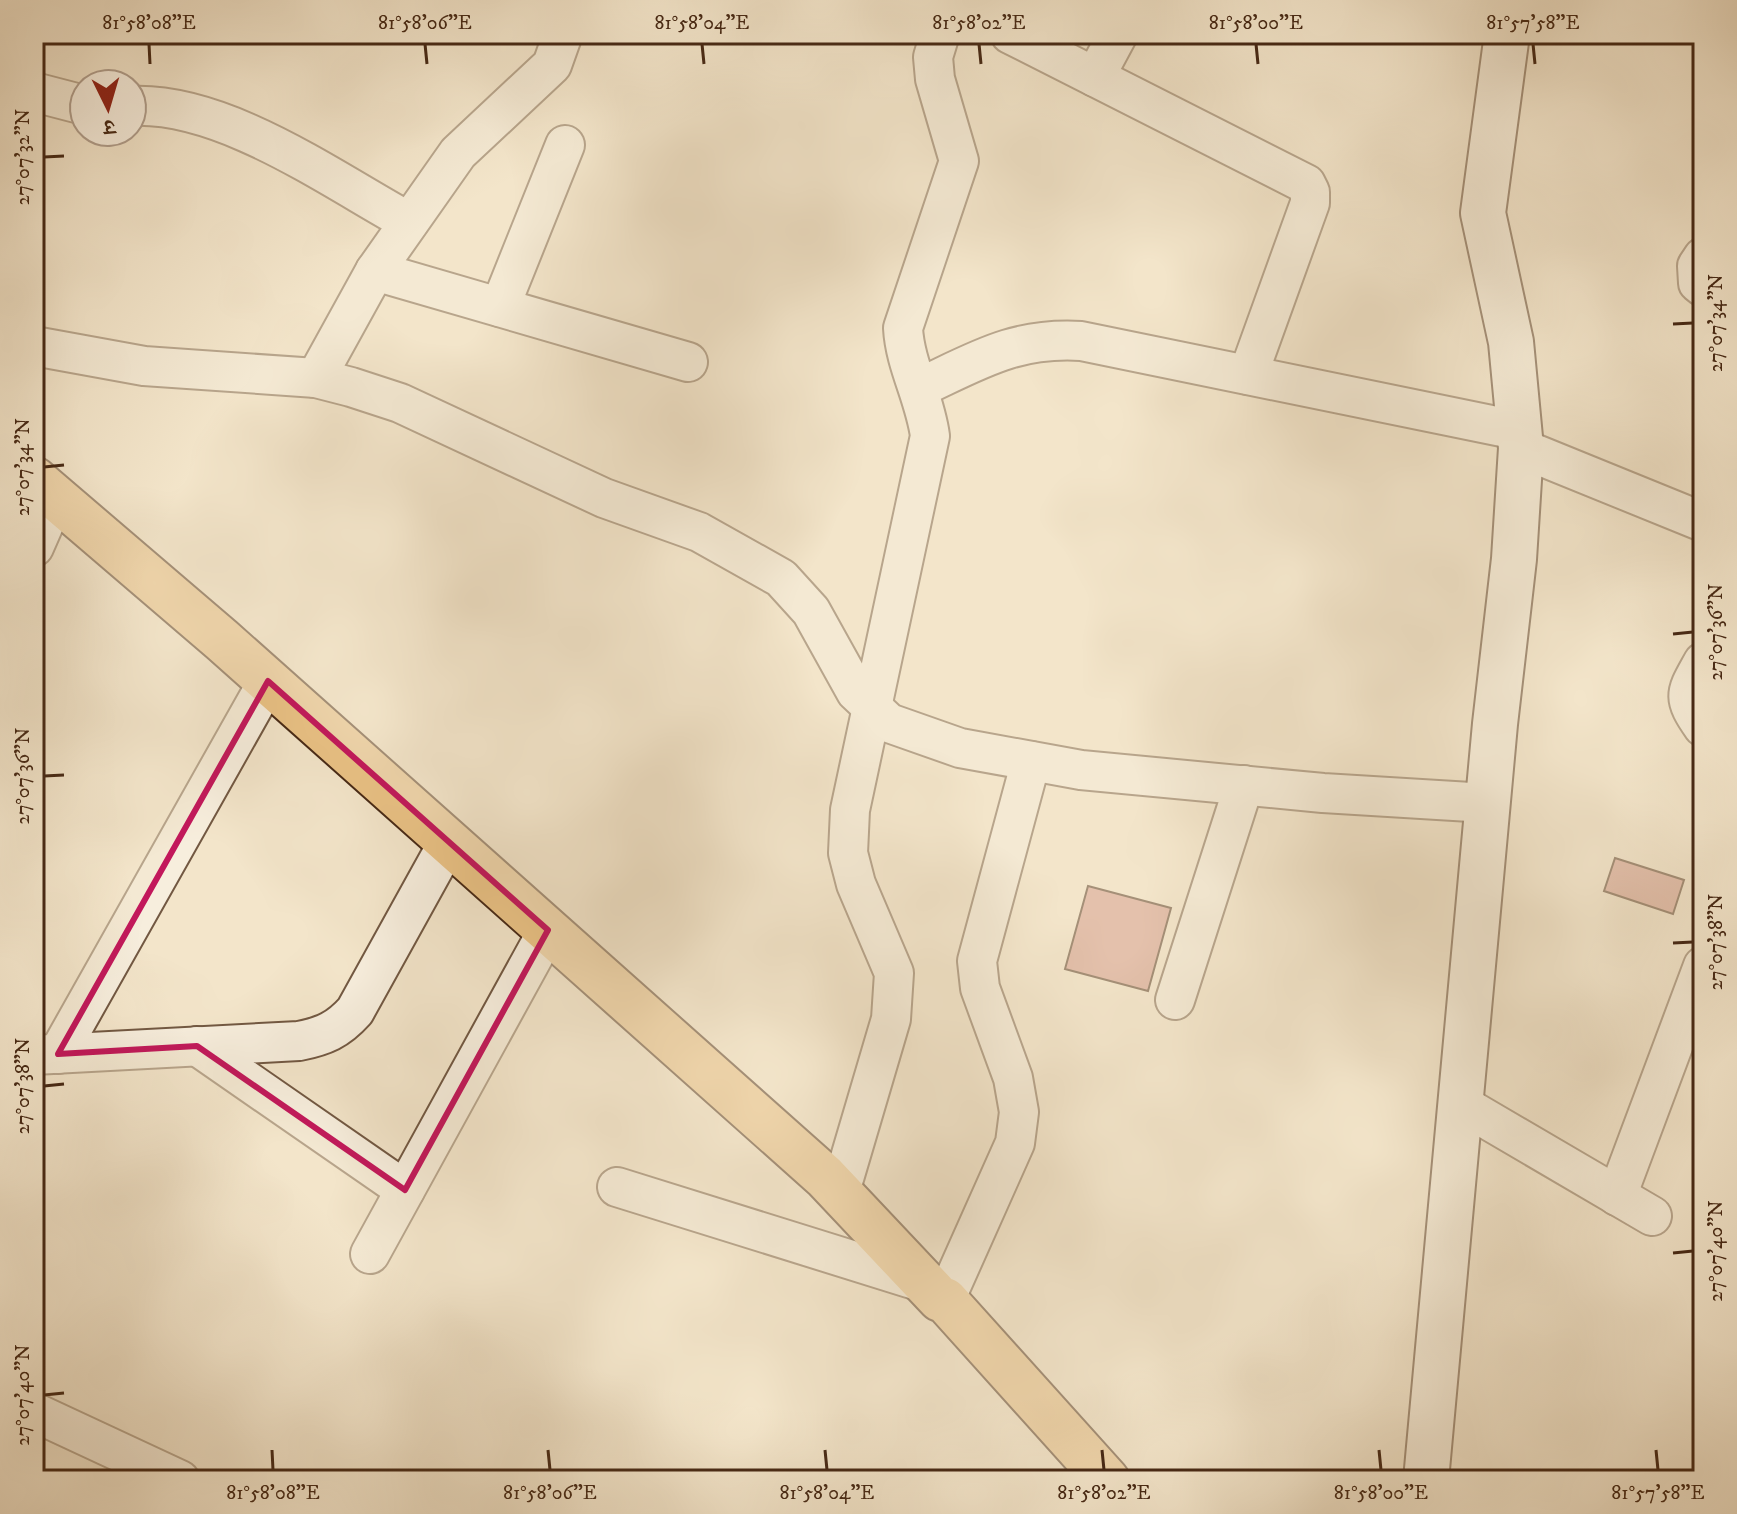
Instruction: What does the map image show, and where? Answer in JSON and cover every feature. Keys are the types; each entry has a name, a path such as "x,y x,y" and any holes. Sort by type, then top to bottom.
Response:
{"main road":[{"path":"1426,1480 1487,803 1514,559 1521,440 1511,342 1483,213 1507,34"},
{"path":"45,488 449,841 840,1192 1107,1480"}],"street":[{"path":"316,378 375,271 458,153 552,65 563,34"},
{"path":"840,1192 891,1019 894,973 856,884 848,853 850,810 930,436 919,388 904,349 903,328 959,161 935,79 933,57 940,34"},
{"path":"1010,34 1306,184 1310,203 1248,375"},
{"path":"1095,77 1118,34"},
{"path":"34,92 68,101"},
{"path":"148,107 189,110 229,123 409,222"},
{"path":"500,307 565,145"},
{"path":"1703,257 1697,266 1698,283 1703,287"},
{"path":"375,271 688,362"},
{"path":"919,388 1015,345 1047,339 1081,341 1248,375 1521,440 1701,513"},
{"path":"34,346 144,366 316,378 400,403 604,498 699,532 781,578 811,611 856,692 889,723 946,743 1081,770 1487,803"},
{"path":"34,547 45,488"},
{"path":"1703,662 1687,691 1686,700 1703,727"},
{"path":"46,1054 268,681"},
{"path":"617,1187 935,1292 1015,1143 1019,1112 1013,1078 980,988 977,961 1031,761"},
{"path":"1175,1000 1244,785"},
{"path":"46,1054 299,1041 321,1037 339,1028 355,1011 449,841"},
{"path":"370,1254 548,930"},
{"path":"1617,1196 1703,966"},
{"path":"197,1046 405,1190"},
{"path":"1459,1103 1652,1216"},
{"path":"34,1412 180,1480"}],"highlighted area":[{"path":"268,681 548,930 405,1190 197,1046 58,1054"}],"building":[{"path":"1615,858 1684,880 1673,914 1604,891"},
{"path":"1088,886 1171,908 1148,991 1065,969"}]}
